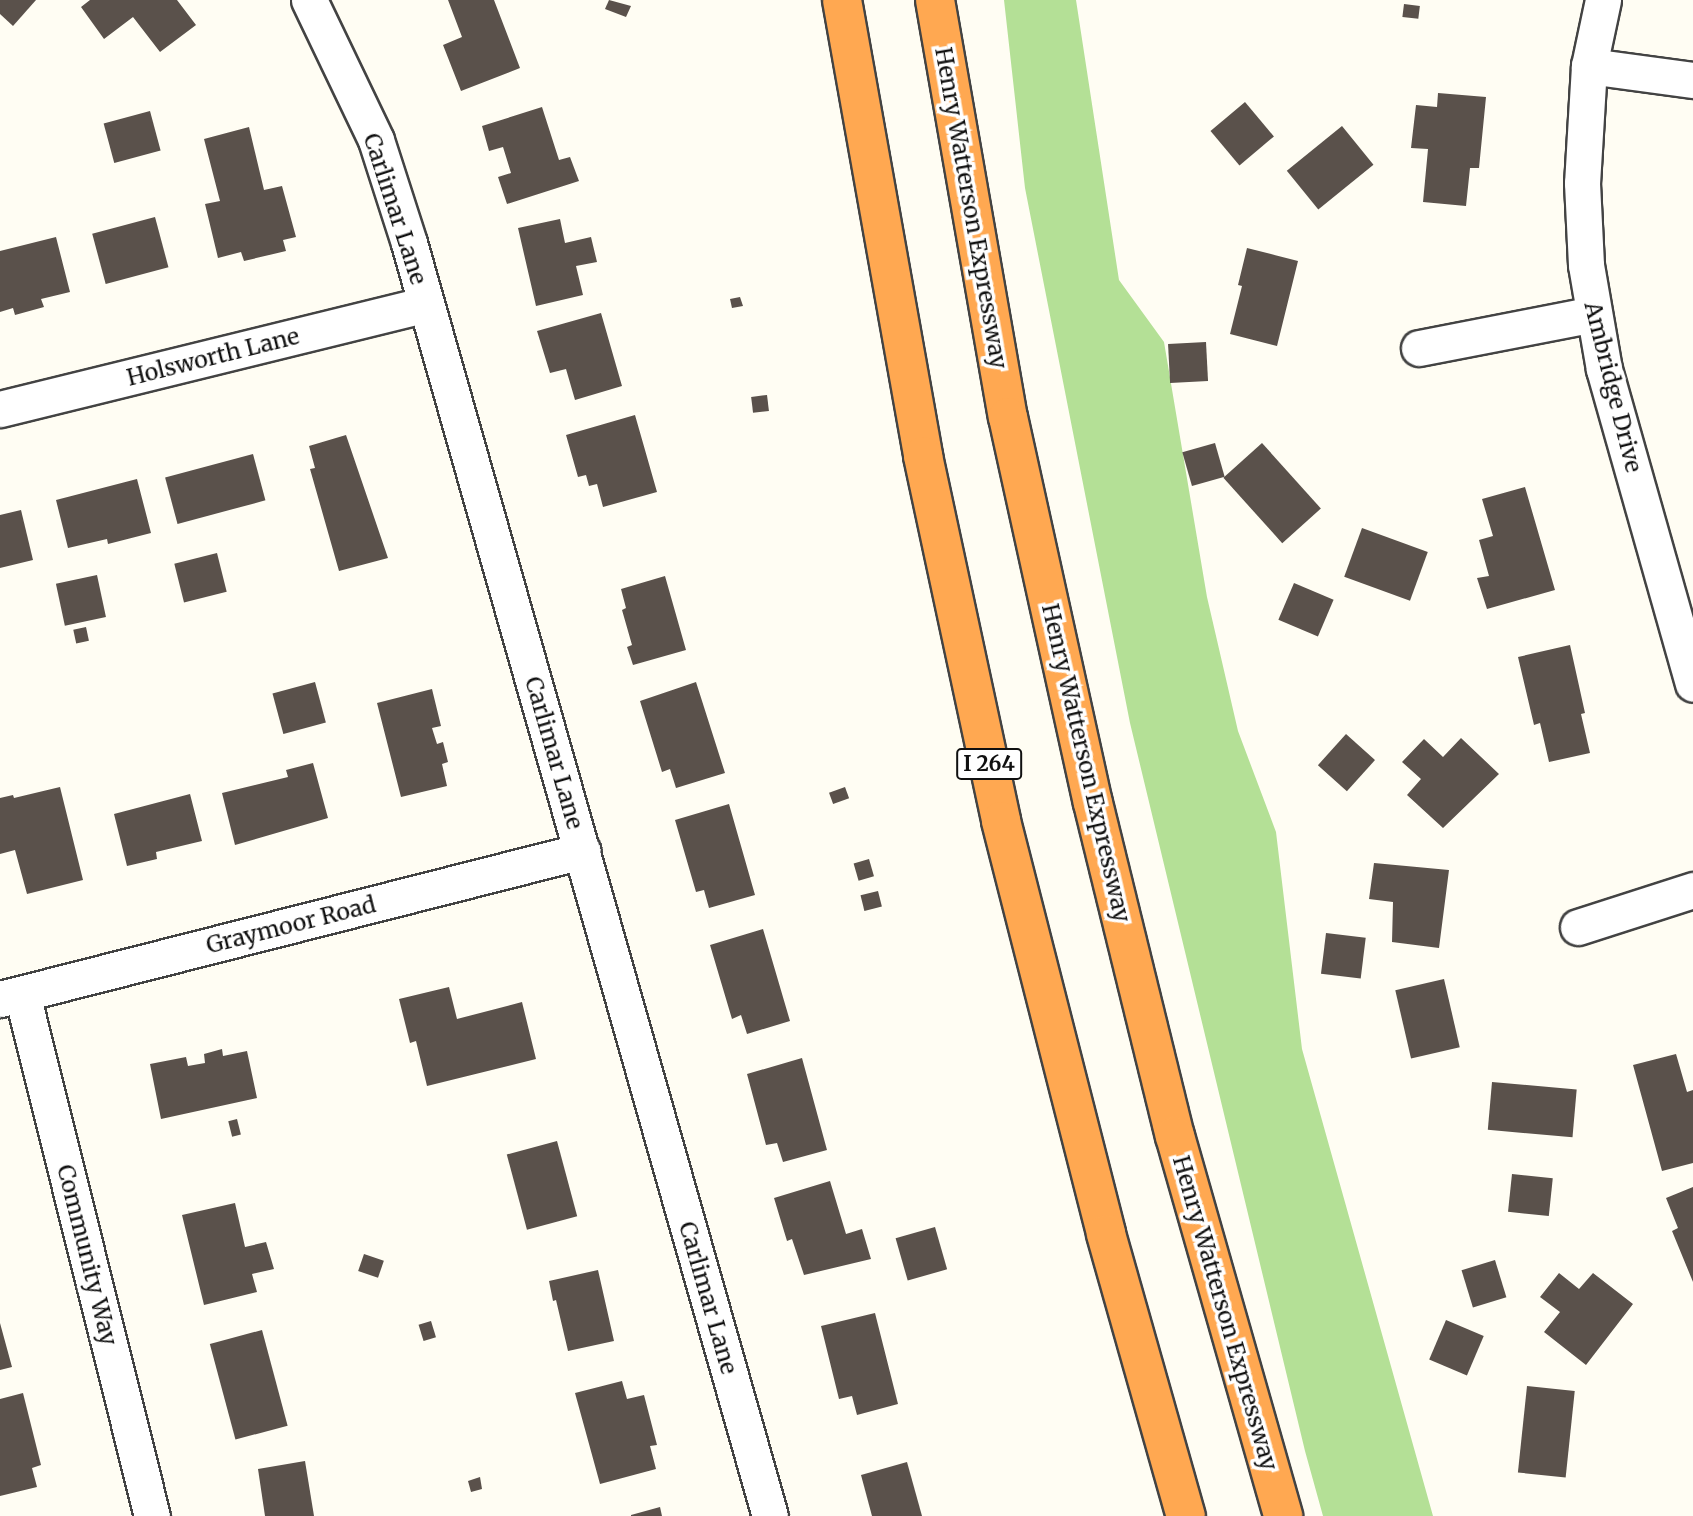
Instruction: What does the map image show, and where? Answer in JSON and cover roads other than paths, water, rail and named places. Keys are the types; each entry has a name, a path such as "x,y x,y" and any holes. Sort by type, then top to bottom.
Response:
{"highway":[{"name":"I 264","path":"842,0 923,456 1001,821 1106,1234 1186,1516"},
{"name":"Henry Watterson Expressway","path":"934,0 1008,417 1093,803 1175,1136 1283,1516"},
{"path":"946,0 950,92"}],"street":[{"name":"Carlimar Lane","path":"309,0 376,140 582,851 770,1516"},
{"name":"Ambridge Drive","path":"1603,0 1588,66 1582,183 1586,265 1604,369 1686,633 1693,684"},
{"path":"1588,66 1693,80"},
{"name":"Holsworth Lane","path":"0,409 425,305"},
{"path":"1419,348 1594,314"},
{"name":"Graymoor Road","path":"11,997 582,851"},
{"path":"1578,927 1693,890"},
{"name":"Community Way","path":"11,997 152,1516"}]}
